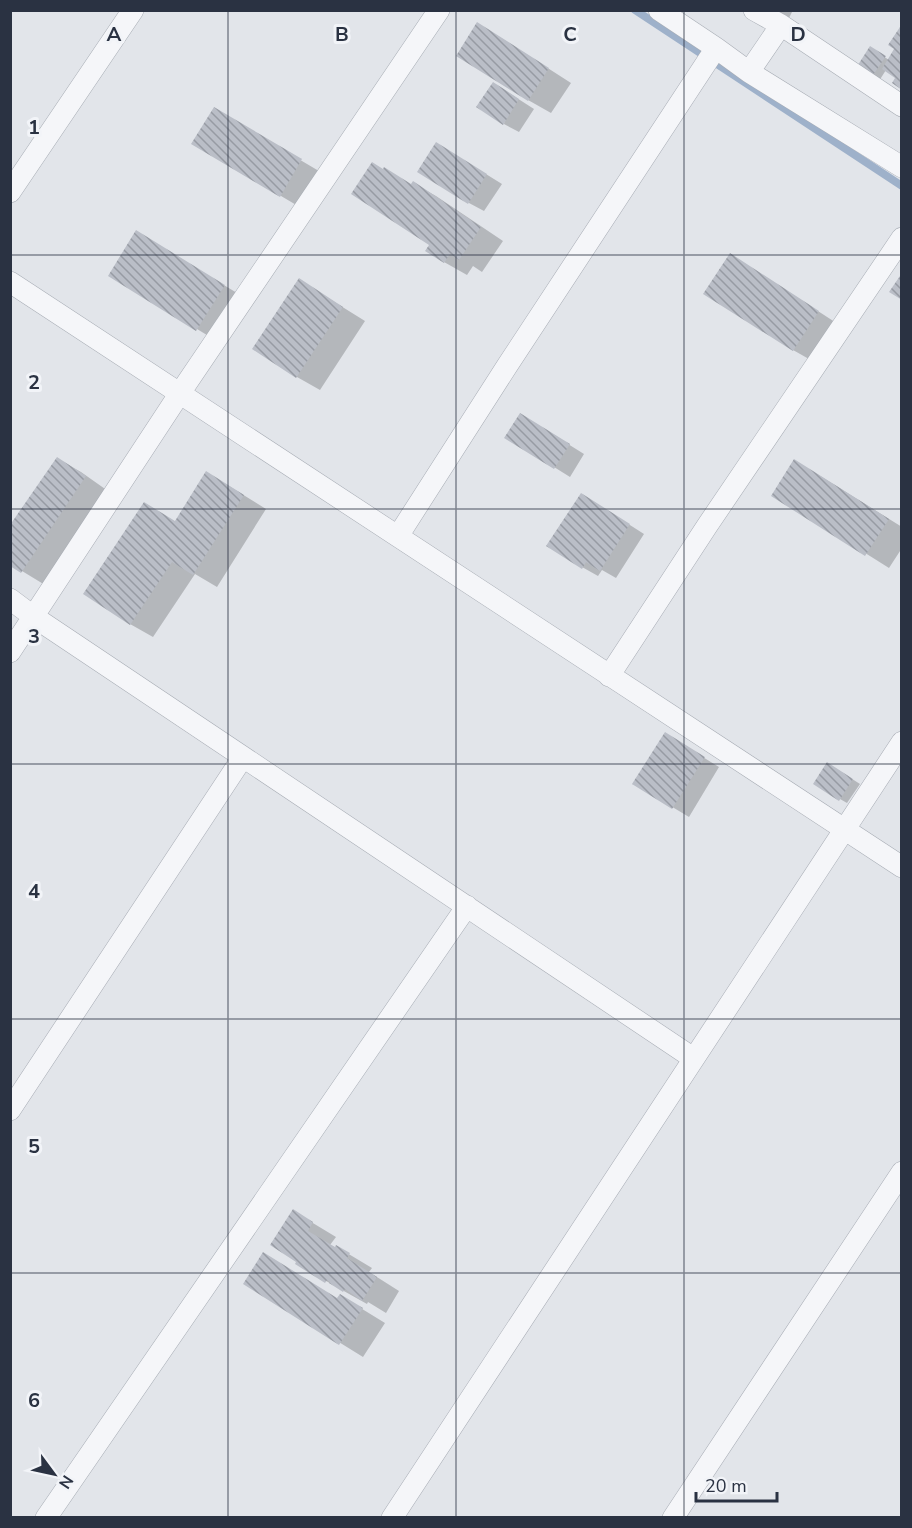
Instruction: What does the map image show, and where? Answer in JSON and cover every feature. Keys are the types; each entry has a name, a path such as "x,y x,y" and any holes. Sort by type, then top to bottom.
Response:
{"street":[{"path":"10,192 133,10"},
{"path":"10,652 180,393 439,10"},
{"path":"659,10 749,72 902,167"},
{"path":"754,10 781,25 902,106"},
{"path":"749,72 781,25"},
{"path":"398,537 507,366 716,48"},
{"path":"609,676 707,526 902,238"},
{"path":"10,282 902,867"},
{"path":"10,599 693,1058"},
{"path":"392,1518 902,742"},
{"path":"10,1110 243,757"},
{"path":"46,1518 467,906"},
{"path":"673,1518 902,1172"}],"building":[{"path":"477,22 549,68 528,101 456,56"},
{"path":"902,24 902,90 892,83 895,78 882,69 894,49 888,45"},
{"path":"870,46 886,56 871,78 856,68"},
{"path":"493,82 519,99 503,125 476,107"},
{"path":"214,107 302,159 280,197 191,144"},
{"path":"436,142 487,174 468,204 417,172"},
{"path":"372,162 411,184 413,181 481,227 459,260 450,254 444,263 425,251 429,245 351,194"},
{"path":"136,230 225,285 196,331 108,276"},
{"path":"730,253 819,311 793,351 703,294"},
{"path":"902,273 902,300 889,292"},
{"path":"299,278 343,307 296,378 252,349"},
{"path":"520,413 570,444 554,469 504,438"},
{"path":"57,457 86,476 21,573 10,566 10,525"},
{"path":"794,459 889,519 865,556 771,496"},
{"path":"206,471 244,495 193,575 172,562 130,625 83,594 144,502 175,521"},
{"path":"581,493 630,524 600,571 586,562 582,569 546,546"},
{"path":"665,732 705,757 672,809 632,784"},
{"path":"827,762 853,779 839,801 813,784"},
{"path":"293,1209 313,1222 308,1231 350,1253 347,1258 377,1277 362,1301 345,1289 343,1292 327,1280 325,1283 270,1245"},
{"path":"263,1252 337,1298 340,1294 363,1308 339,1345 243,1284"}],"waterway":[{"path":"635,10 902,186"}]}
